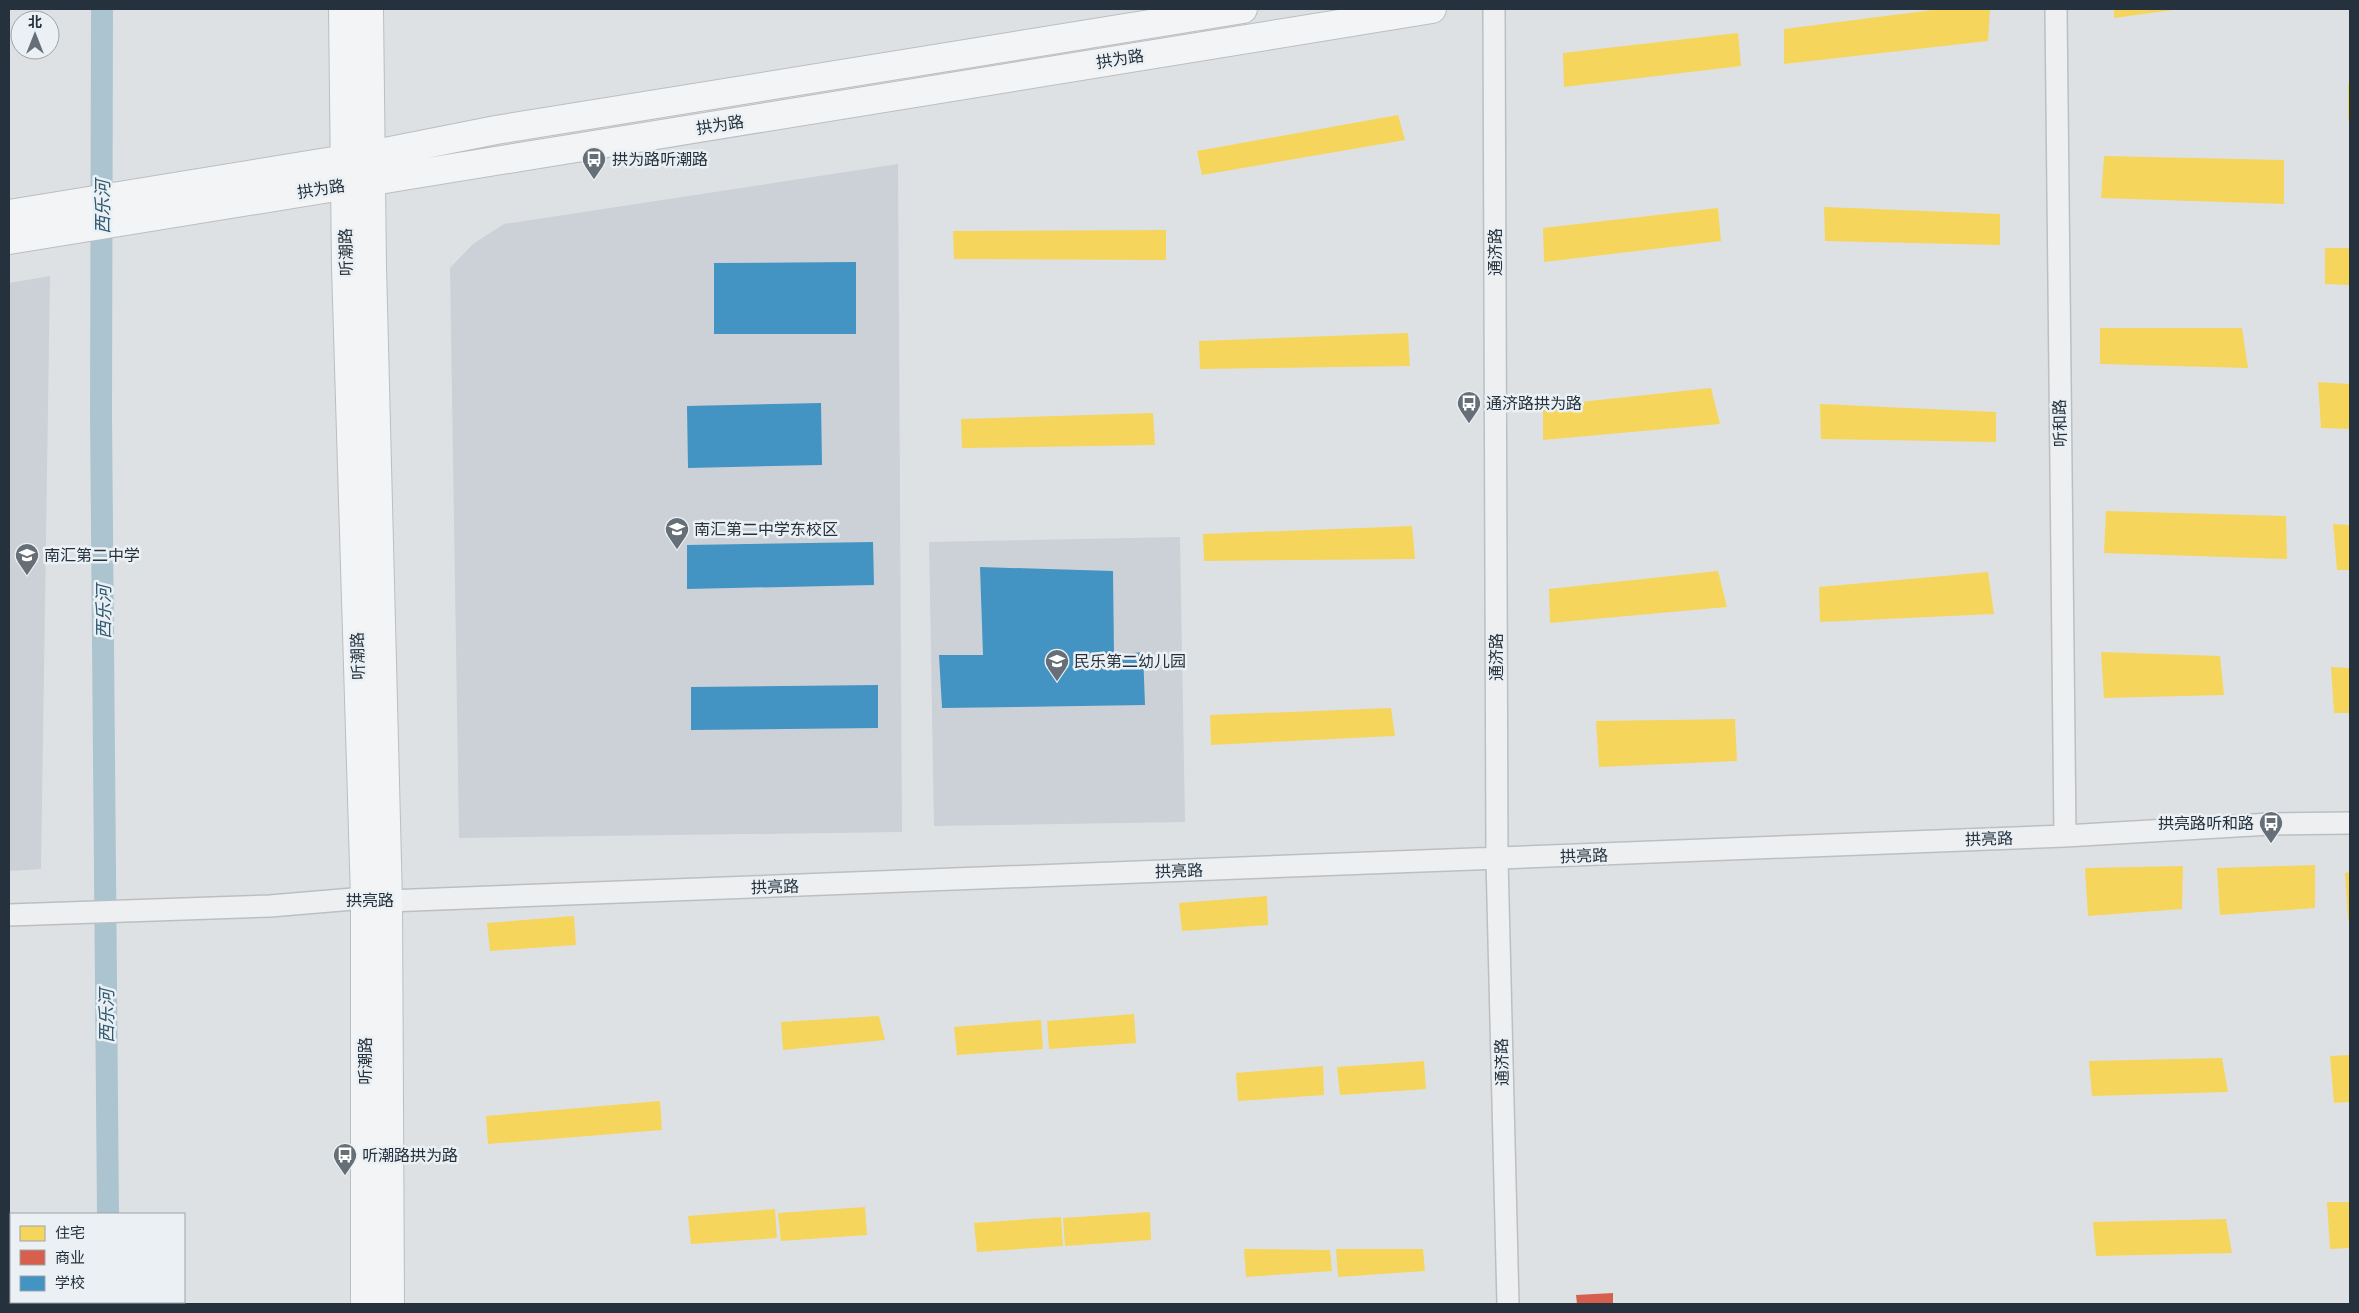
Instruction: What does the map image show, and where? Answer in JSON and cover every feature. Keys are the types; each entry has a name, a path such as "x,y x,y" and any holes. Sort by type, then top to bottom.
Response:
{"main road":[{"name":"听潮路","path":"343,9 358,170 376,900 390,1304"},
{"name":"听潮路","path":"358,170 368,9"},
{"name":"拱为路","path":"358,170 496,130 1242,9"},
{"name":"拱为路","path":"9,240 51,220 146,204 358,170 1432,9"},
{"name":"拱为路","path":"9,214 51,220"},
{"name":"听潮路","path":"366,1304 376,900"}],"street":[{"name":"通济路","path":"1494,9 1497,859 1508,1304"},
{"name":"听和路","path":"2056,9 2065,836"},
{"name":"拱亮路","path":"9,915 1497,859 2065,836 2270,824 2350,823"}],"shaded area":[{"name":"南汇第二中学东校区","path":"898,164 902,832 459,838 450,268 473,244 504,224"},
{"name":"南汇第二中学","path":"50,276 41,869 9,871 9,283"},
{"name":"民乐第二幼儿园","path":"1180,537 1185,822 934,826 929,542"}],"building: 住宅":[{"path":"1940,9 1990,9 1988,41 1784,64 1784,29"},
{"path":"2114,9 2173,9 2173,10 2114,18"},
{"path":"1738,33 1741,66 1564,87 1563,53"},
{"path":"2348,83 2350,83 2350,120 2348,120"},
{"path":"1398,115 1405,140 1202,175 1197,151"},
{"path":"2104,156 2284,160 2284,204 2101,198"},
{"path":"1824,207 2000,214 2000,245 1825,241"},
{"path":"1718,208 1721,241 1544,262 1543,228"},
{"path":"1166,230 1166,260 954,259 953,231"},
{"path":"2325,248 2350,248 2350,285 2325,284"},
{"path":"2100,328 2242,328 2248,368 2100,364"},
{"path":"1408,333 1410,366 1200,369 1199,341"},
{"path":"2318,382 2350,384 2350,429 2321,428"},
{"path":"1711,388 1720,424 1543,440 1543,406"},
{"path":"1820,404 1996,412 1996,442 1821,439"},
{"path":"1153,413 1155,445 962,448 961,419"},
{"path":"2106,511 2286,516 2287,559 2104,553"},
{"path":"2333,524 2350,525 2350,570 2337,570"},
{"path":"1412,526 1415,559 1204,561 1203,534"},
{"path":"1718,571 1727,607 1550,623 1549,589"},
{"path":"1988,572 1994,614 1820,622 1819,587"},
{"path":"2101,652 2220,656 2224,695 2104,698"},
{"path":"2331,667 2350,668 2350,713 2334,713"},
{"path":"1391,708 1395,736 1211,745 1210,715"},
{"path":"1735,719 1737,761 1599,767 1596,721"},
{"path":"2315,865 2315,908 2220,915 2217,868"},
{"path":"2183,866 2182,909 2088,916 2085,868"},
{"path":"2350,872 2350,920 2348,920 2345,873"},
{"path":"1267,896 1268,925 1182,931 1179,903"},
{"path":"574,916 576,945 490,951 487,923"},
{"path":"1134,1014 1136,1043 1049,1049 1047,1021"},
{"path":"879,1016 885,1040 783,1050 781,1022"},
{"path":"1041,1020 1043,1049 957,1055 954,1027"},
{"path":"2350,1055 2350,1102 2334,1103 2330,1056"},
{"path":"2222,1058 2228,1092 2092,1096 2089,1061"},
{"path":"1424,1061 1426,1089 1340,1095 1337,1067"},
{"path":"1323,1066 1324,1095 1238,1101 1236,1073"},
{"path":"660,1101 662,1130 488,1144 486,1116"},
{"path":"2327,1202 2350,1202 2350,1248 2330,1249"},
{"path":"865,1207 867,1235 781,1241 778,1213"},
{"path":"775,1209 777,1238 691,1244 688,1216"},
{"path":"1150,1212 1151,1240 1065,1246 1063,1218"},
{"path":"1061,1217 1063,1246 977,1252 974,1223"},
{"path":"2226,1219 2232,1253 2096,1256 2093,1222"},
{"path":"1244,1249 1330,1250 1332,1271 1246,1277"},
{"path":"1336,1249 1423,1249 1425,1271 1338,1277"}],"building: 商业":[{"path":"1613,1293 1613,1304 1577,1304 1576,1295"}],"building: 学校":[{"path":"856,262 856,334 714,334 714,263"},
{"path":"821,403 822,465 688,468 687,406"},
{"path":"873,542 874,585 687,589 687,545"},
{"path":"980,567 1113,571 1114,655 1143,652 1145,705 942,708 939,655 983,655"},
{"path":"878,685 878,728 691,730 691,687"}],"waterway":[{"name":"西乐河","path":"102,9 101,414 108,1213"}],"place":[{"name":"拱为路听潮路","path":"594,180"},
{"name":"通济路拱为路","path":"1469,424"},
{"name":"南汇第二中学东校区","path":"677,550"},
{"name":"南汇第二中学","path":"27,576"},
{"name":"民乐第二幼儿园","path":"1057,682"},
{"name":"拱亮路听和路","path":"2271,844"},
{"name":"听潮路拱为路","path":"345,1176"}]}
